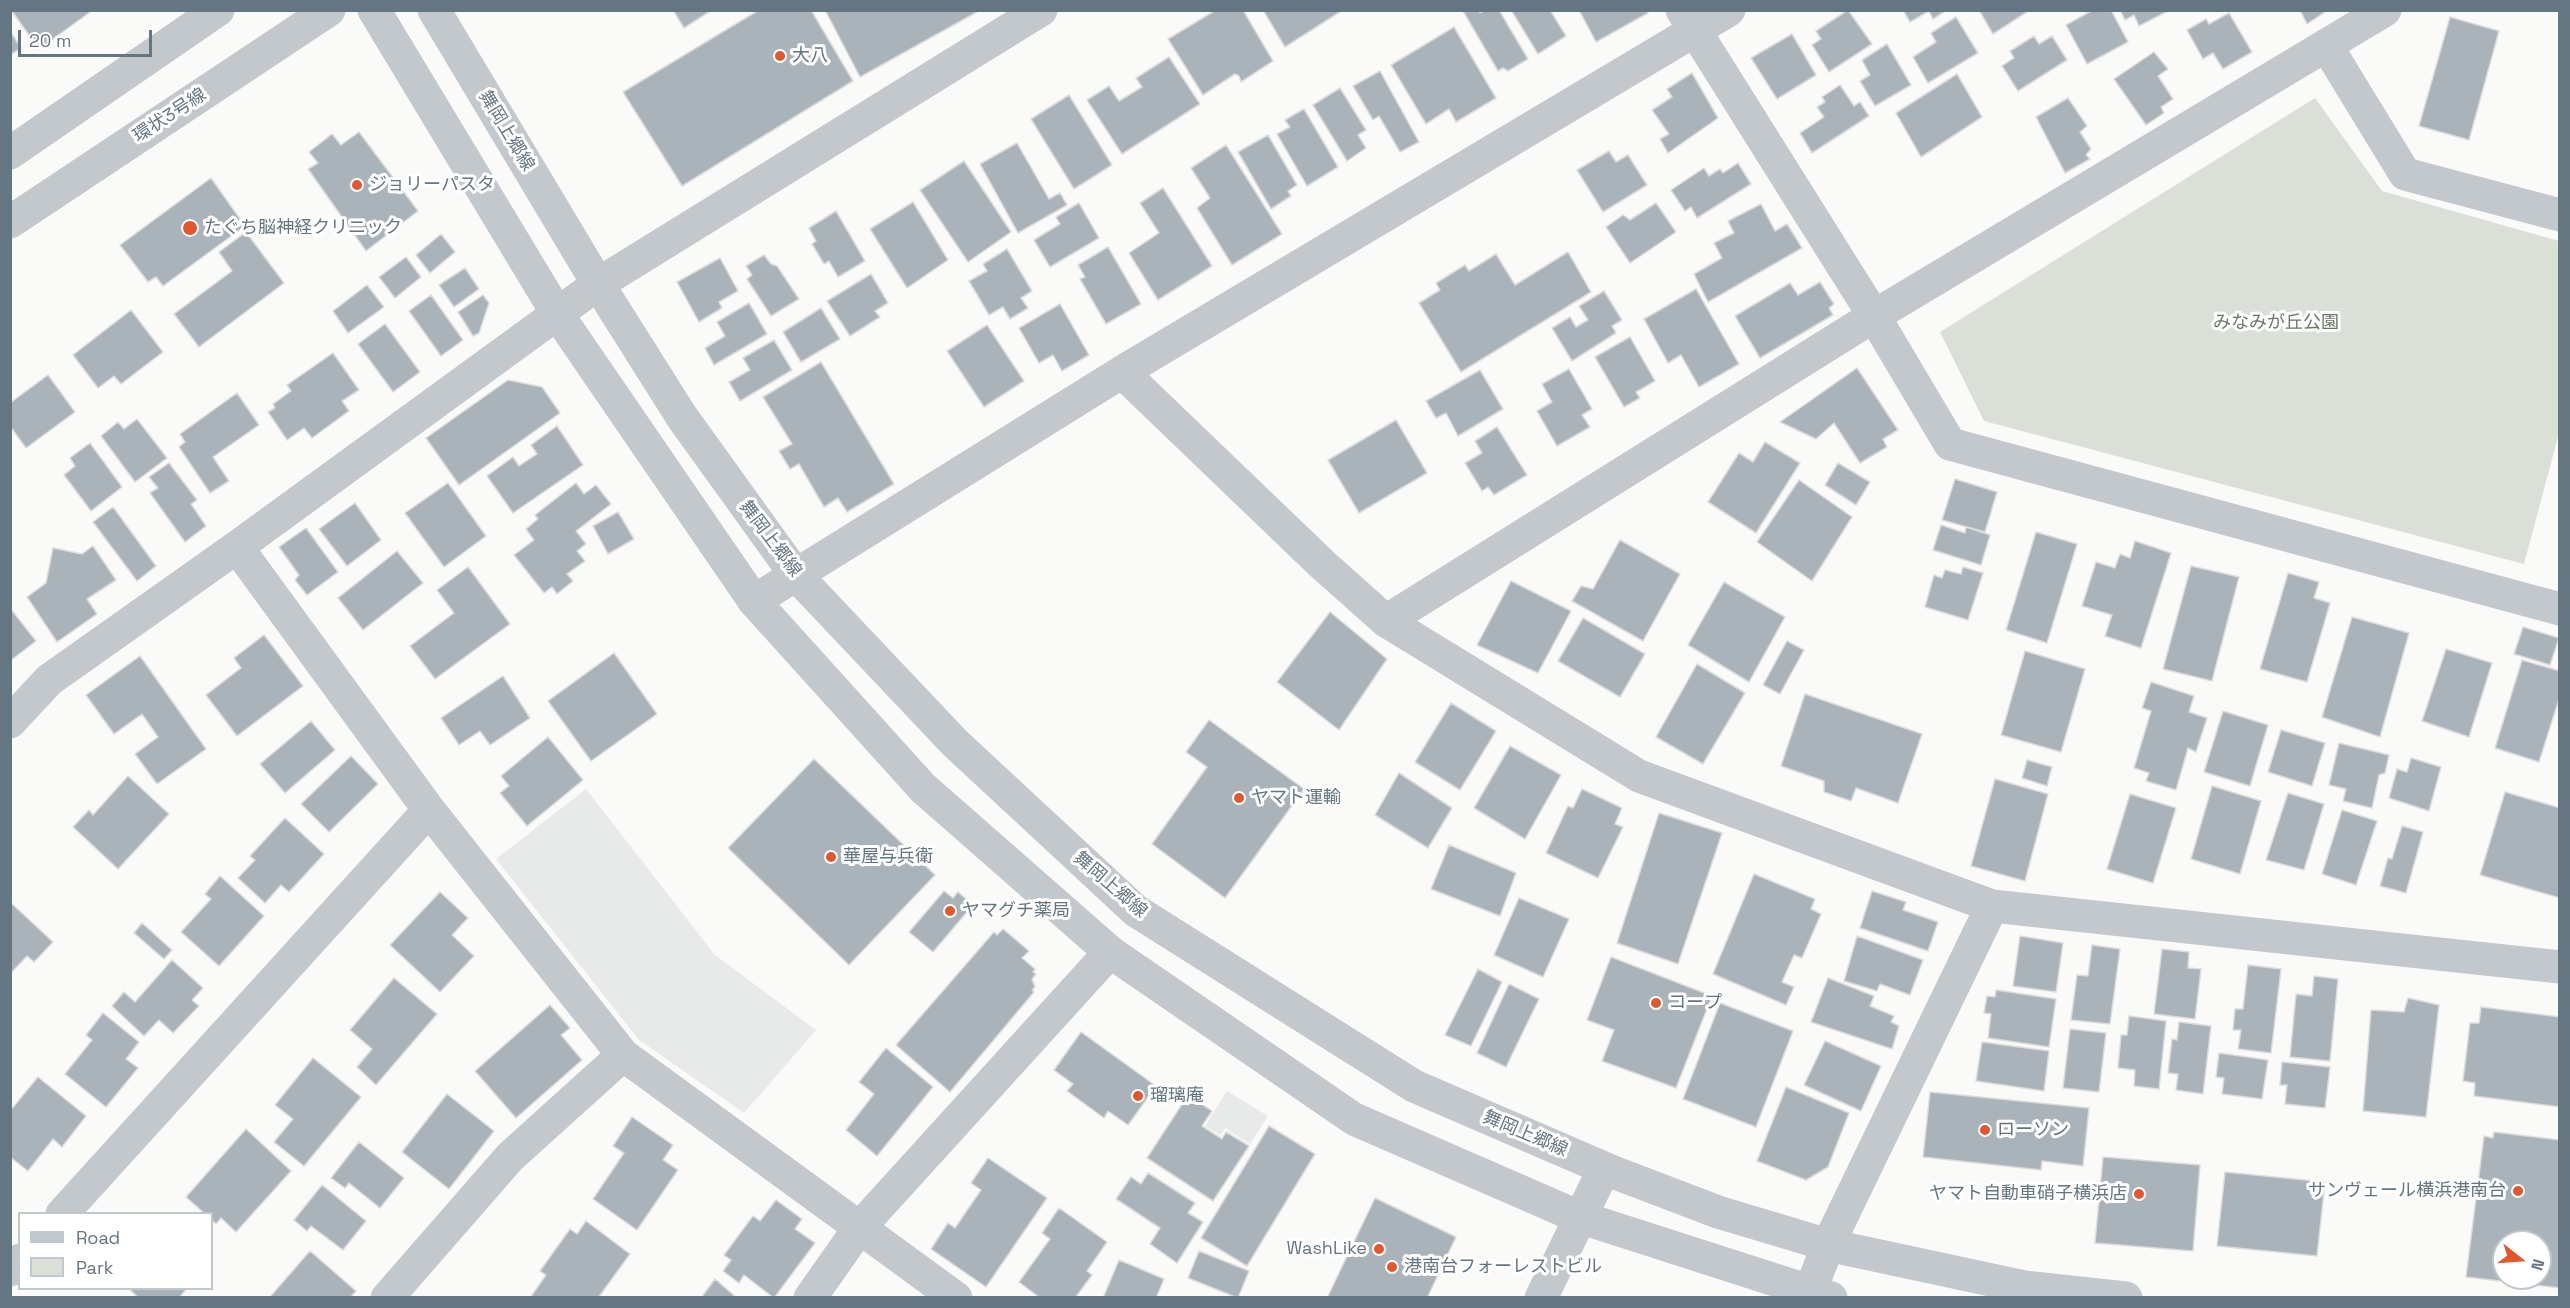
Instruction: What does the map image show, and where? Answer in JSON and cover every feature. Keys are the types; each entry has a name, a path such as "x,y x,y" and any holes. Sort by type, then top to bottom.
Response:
{"street":[{"path":"10,153 218,10"},
{"name":"環状3号線","path":"10,222 329,10"},
{"path":"374,10 558,315 754,601 923,788 1110,952 1354,1119 1579,1217 1821,1295 1828,1245 1992,906"},
{"name":"舞岡上郷線","path":"434,10 598,284 682,417 795,574 955,743 1136,911 1414,1086 1604,1168 1718,1212 1828,1245 2024,1287 2126,1298"},
{"path":"10,722 48,680 237,547 598,284 1041,10"},
{"path":"754,601 1688,21 1729,10"},
{"path":"1386,621 1874,316 2385,10"},
{"path":"1688,21 1874,316 1950,444 2559,609"},
{"path":"2326,45 2405,174 2559,215"},
{"path":"1122,372 1322,564 1386,621 1639,776 1992,906 2559,967"},
{"path":"237,547 429,810 623,1055 956,1298"},
{"path":"64,1212 429,810"},
{"path":"810,1298 860,1227 1110,952"},
{"path":"387,1298 510,1157 623,1055"},
{"path":"1541,1298 1604,1168"}],"shaded area":[{"path":"586,789 715,955 816,1030 744,1113 639,1040 496,859"},
{"path":"1227,1091 1268,1116 1250,1144 1225,1128 1220,1135 1205,1126"}],"green space":[{"name":"みなみが丘公園","path":"2315,98 2382,191 2559,241 2559,433 2524,564 1984,421 1940,332"}],"building":[{"path":"11,10 93,10 39,49"},
{"path":"673,10 712,10 684,28"},
{"path":"759,10 811,10 853,81 682,186 623,92"},
{"path":"825,10 976,10 977,12 860,77"},
{"path":"1216,10 1243,10 1273,61 1241,82 1239,76 1235,74 1203,95 1168,39"},
{"path":"1263,10 1343,10 1285,47"},
{"path":"1479,10 1480,13 1485,10 1499,10 1528,59 1508,71 1503,68 1498,71 1463,11"},
{"path":"1511,10 1550,10 1566,36 1538,54"},
{"path":"1579,10 1647,10 1648,13 1596,42"},
{"path":"1848,10 1872,44 1829,72 1812,45 1821,39 1816,31"},
{"path":"1903,10 1947,10 1933,19 1929,11 1910,22"},
{"path":"1979,10 2030,10 1993,34"},
{"path":"2093,10 2111,10 2128,42 2087,64 2066,25"},
{"path":"2120,10 2170,10 2139,26 2134,15 2125,20"},
{"path":"2300,10 2328,10 2307,24"},
{"path":"2229,13 2252,52 2223,69 2213,53 2203,59 2187,30 2206,19 2209,24"},
{"path":"1956,17 1978,53 1928,83 1913,57 1936,42 1931,33"},
{"path":"2450,17 2499,31 2469,140 2419,126"},
{"path":"1454,27 1496,98 1456,122 1449,109 1426,124 1391,65"},
{"path":"10,31 21,48 10,55"},
{"path":"1792,34 1816,75 1777,99 1751,58"},
{"path":"2034,36 2039,44 2052,36 2067,60 2018,91 2002,66 2014,58 2010,51"},
{"path":"1887,44 1911,85 1875,106 1860,81 1870,75 1862,60"},
{"path":"2154,52 2168,69 2158,76 2173,99 2161,107 2164,113 2146,125 2114,79"},
{"path":"1169,57 1200,104 1122,154 1087,100 1109,86 1119,101 1142,87 1136,78"},
{"path":"1380,71 1419,142 1400,152 1379,116 1373,120 1353,86"},
{"path":"1692,73 1718,118 1668,153 1660,139 1669,134 1652,110 1672,97 1667,89"},
{"path":"1957,74 1982,117 1921,157 1896,113"},
{"path":"1840,85 1854,106 1860,102 1869,116 1812,153 1800,133 1824,117 1817,107 1825,102 1822,97"},
{"path":"1340,88 1366,130 1358,135 1366,148 1347,161 1313,105"},
{"path":"1069,95 1112,165 1074,189 1031,119"},
{"path":"2068,98 2087,126 2080,132 2091,149 2086,155 2090,159 2065,173 2036,117"},
{"path":"1304,109 1338,167 1307,186 1277,134 1290,127 1285,120"},
{"path":"359,132 418,211 366,251 308,169 318,163 309,152 332,134 341,145"},
{"path":"1268,135 1297,185 1288,191 1291,196 1271,209 1238,152"},
{"path":"1017,143 1049,199 1060,193 1067,205 1018,233 980,164"},
{"path":"1226,145 1282,234 1232,265 1197,208 1210,198 1191,168"},
{"path":"1609,151 1616,162 1628,155 1647,185 1603,212 1577,170"},
{"path":"964,161 1011,232 968,262 920,190"},
{"path":"1738,163 1751,184 1697,218 1691,207 1685,211 1671,190 1704,168 1709,176 1720,169 1723,173"},
{"path":"211,178 245,226 163,286 156,277 148,282 120,245"},
{"path":"1163,188 1212,266 1158,300 1129,253 1159,233 1140,203"},
{"path":"913,202 948,260 907,288 870,229"},
{"path":"1079,203 1099,238 1050,267 1034,240 1060,224 1056,217"},
{"path":"1656,203 1676,232 1630,263 1606,227 1623,215 1630,220"},
{"path":"1761,204 1775,231 1787,224 1802,248 1708,302 1694,274 1722,258 1714,243 1734,233 1728,221"},
{"path":"836,211 865,261 838,277 829,261 824,264 812,244 816,241 809,228"},
{"path":"246,232 284,283 199,347 174,314 232,271 219,252"},
{"path":"441,234 455,252 430,273 416,255"},
{"path":"1108,247 1141,304 1106,324 1080,279 1085,277 1078,265"},
{"path":"1007,249 1032,291 1021,298 1028,308 1010,319 1003,307 989,315 969,281 987,271 983,264"},
{"path":"1568,252 1591,292 1461,372 1419,303 1440,290 1436,283 1465,265 1469,271 1496,254 1515,285"},
{"path":"764,255 771,264 777,266 799,299 771,316 747,279 752,275 746,266"},
{"path":"406,257 421,277 395,298 379,277"},
{"path":"720,258 738,291 719,302 722,308 699,322 677,282"},
{"path":"465,268 479,289 454,307 439,285"},
{"path":"871,274 888,303 875,311 880,317 850,336 827,301"},
{"path":"1820,282 1834,304 1829,308 1833,315 1760,358 1735,316 1790,283 1798,295"},
{"path":"367,285 384,307 348,333 333,311"},
{"path":"1696,289 1739,364 1699,387 1681,355 1668,363 1644,319"},
{"path":"1604,291 1622,320 1612,326 1616,333 1572,361 1552,328 1570,317 1576,327 1588,320 1579,306"},
{"path":"431,295 463,340 441,356 409,311"},
{"path":"483,295 489,303 479,333 473,336 458,312"},
{"path":"749,303 767,334 714,365 705,348 725,336 717,322"},
{"path":"1060,304 1089,355 1062,371 1053,355 1039,363 1019,328"},
{"path":"821,308 840,339 801,362 783,332"},
{"path":"131,310 163,352 121,384 114,376 98,388 73,355"},
{"path":"385,324 420,372 393,392 358,344"},
{"path":"987,325 1024,381 984,407 947,351"},
{"path":"1630,337 1655,381 1636,392 1640,398 1624,407 1595,357"},
{"path":"774,340 792,370 740,401 729,382 750,370 743,358"},
{"path":"333,353 359,390 342,401 349,411 312,438 304,428 287,440 268,412 275,408 273,404 291,391 287,385"},
{"path":"821,362 894,484 847,512 838,498 824,507 799,464 790,469 779,451 792,444 763,397"},
{"path":"1857,368 1898,430 1883,439 1887,447 1860,463 1834,423 1816,439 1780,422"},
{"path":"1569,369 1592,409 1582,415 1590,427 1557,446 1537,411 1552,402 1542,384"},
{"path":"1480,370 1503,409 1458,436 1446,413 1436,418 1426,401"},
{"path":"48,375 75,412 26,448 10,426 10,403"},
{"path":"508,380 542,387 560,413 459,485 426,438"},
{"path":"237,393 259,425 213,457 229,481 210,493 179,447 185,442 180,434"},
{"path":"137,419 167,458 135,482 101,436 118,422 124,429"},
{"path":"1396,420 1427,473 1359,513 1328,460"},
{"path":"557,426 583,465 513,513 487,476 513,457 519,466 537,454 531,445"},
{"path":"1497,427 1527,475 1494,495 1488,487 1482,491 1465,463 1482,453 1475,441"},
{"path":"1765,442 1800,463 1756,533 1708,502 1739,453 1753,462"},
{"path":"90,443 122,487 91,511 64,475 75,466 70,458"},
{"path":"169,463 197,500 191,504 206,526 185,542 150,493 158,488 149,477"},
{"path":"1838,463 1870,482 1856,505 1825,485"},
{"path":"1955,479 1997,492 1985,532 1942,520"},
{"path":"1799,480 1852,517 1812,581 1757,542"},
{"path":"448,483 486,536 444,567 405,513"},
{"path":"576,483 584,494 596,485 611,504 576,531 586,544 577,551 585,561 567,574 573,581 557,594 552,587 544,593 514,555 534,540 526,529 538,519 535,515"},
{"path":"355,503 381,540 347,566 319,529"},
{"path":"113,507 156,566 137,581 93,522"},
{"path":"618,512 634,539 608,554 593,526"},
{"path":"1941,525 1965,533 1966,527 1990,535 1981,565 1933,550"},
{"path":"306,528 338,572 307,595 295,580 299,575 279,547"},
{"path":"2036,532 2077,544 2047,643 2006,630"},
{"path":"1620,540 1680,574 1643,641 1572,601 1581,586 1593,589"},
{"path":"2135,541 2171,553 2141,648 2105,636 2112,615 2082,606 2096,562 2115,568 2120,554 2130,558"},
{"path":"93,546 116,580 87,599 97,614 57,642 27,597 46,583 53,548 82,554"},
{"path":"397,551 423,583 363,630 338,598"},
{"path":"2191,566 2239,577 2212,681 2163,669"},
{"path":"468,567 510,624 435,679 410,646 454,613 437,590"},
{"path":"1963,567 1983,573 1968,620 1925,607 1934,575 1942,578 1945,570 1961,574"},
{"path":"2288,573 2319,582 2314,598 2330,603 2307,682 2260,669"},
{"path":"1511,581 1571,611 1538,673 1477,645"},
{"path":"1724,582 1785,617 1749,682 1688,645"},
{"path":"10,608 36,641 10,661"},
{"path":"1330,612 1387,659 1339,730 1277,682"},
{"path":"2352,617 2409,633 2380,737 2322,717"},
{"path":"1583,618 1645,654 1620,697 1558,661"},
{"path":"2523,627 2559,638 2550,665 2514,654"},
{"path":"264,635 303,686 237,736 206,695 241,668 234,658"},
{"path":"1787,641 1804,650 1780,694 1763,685"},
{"path":"2446,649 2492,663 2469,737 2422,721"},
{"path":"2025,651 2085,669 2061,752 2001,735"},
{"path":"614,653 657,714 591,761 548,701"},
{"path":"140,656 206,749 157,784 135,754 158,737 142,714 114,734 86,695"},
{"path":"2522,660 2560,671 2560,696 2539,762 2495,748"},
{"path":"1697,664 1745,693 1703,764 1656,737"},
{"path":"503,676 530,718 490,745 480,731 459,745 441,718"},
{"path":"2151,682 2194,696 2189,712 2207,718 2196,752 2188,748 2176,790 2146,781 2149,773 2134,768 2151,711 2142,708"},
{"path":"1805,694 1922,734 1898,803 1856,788 1851,801 1824,792 1824,781 1781,766"},
{"path":"1451,703 1496,731 1460,790 1415,762"},
{"path":"2223,711 2268,725 2250,786 2204,772"},
{"path":"1209,720 1304,789 1225,898 1152,844 1207,767 1186,752"},
{"path":"311,721 335,750 285,793 260,764"},
{"path":"2281,730 2325,743 2312,786 2268,772"},
{"path":"548,737 583,780 527,826 500,793 509,786 501,776"},
{"path":"2339,743 2389,755 2385,773 2379,775 2372,808 2343,801 2346,789 2329,785"},
{"path":"1510,746 1561,775 1525,839 1474,808"},
{"path":"351,756 378,784 329,832 301,804"},
{"path":"2411,758 2441,767 2429,811 2389,798 2397,769 2407,772"},
{"path":"814,759 935,875 849,965 728,848"},
{"path":"2027,760 2052,767 2047,786 2022,778"},
{"path":"1399,773 1452,808 1428,848 1375,815"},
{"path":"128,776 169,814 118,869 73,827 89,810 93,815"},
{"path":"1995,779 2048,794 2025,881 1971,866"},
{"path":"2212,786 2261,801 2240,874 2191,859"},
{"path":"1582,789 1622,808 1615,824 1623,827 1598,878 1546,853 1568,806 1573,808"},
{"path":"2505,792 2560,808 2560,898 2480,875"},
{"path":"2288,793 2324,804 2304,870 2266,860"},
{"path":"2130,794 2176,808 2153,883 2107,869"},
{"path":"2342,810 2377,821 2356,885 2322,874"},
{"path":"1659,813 1722,833 1678,964 1617,943"},
{"path":"285,818 324,854 289,892 281,885 265,903 238,878 255,860 250,856"},
{"path":"2402,826 2423,832 2406,893 2380,886 2388,858 2392,859"},
{"path":"1449,845 1516,873 1500,916 1431,889"},
{"path":"1754,874 1815,899 1811,909 1821,914 1802,958 1794,955 1782,982 1794,987 1786,1005 1713,974"},
{"path":"220,876 264,916 219,966 181,932 211,899 205,894"},
{"path":"944,891 953,898 958,892 973,905 933,952 909,932"},
{"path":"1872,891 1906,902 1903,910 1938,922 1928,951 1860,928"},
{"path":"440,892 468,918 452,935 474,956 440,992 390,945"},
{"path":"1519,898 1569,919 1543,977 1494,955"},
{"path":"10,902 53,942 34,962 27,956 10,974"},
{"path":"142,923 172,950 164,959 134,933"},
{"path":"1003,929 1029,951 1022,958 1035,969 1033,972 1036,974 1032,979 1034,992 950,1092 896,1045 994,932 997,935"},
{"path":"1857,936 1923,960 1910,995 1880,984 1877,991 1844,981"},
{"path":"2020,936 2063,943 2056,992 2013,986"},
{"path":"2092,945 2120,949 2110,1024 2071,1020 2077,975 2088,976"},
{"path":"2162,949 2189,952 2188,968 2201,969 2195,1019 2154,1014"},
{"path":"1611,957 1712,996 1676,1088 1602,1061 1614,1030 1587,1020"},
{"path":"172,960 203,988 192,1000 199,1006 173,1033 159,1020 144,1036 112,1006 124,992 135,1002"},
{"path":"2248,965 2281,969 2271,1053 2238,1049 2241,1030 2233,1030 2235,1009 2243,1009"},
{"path":"1478,969 1502,982 1471,1046 1445,1035"},
{"path":"2314,976 2338,979 2330,1061 2290,1057 2296,994 2312,996"},
{"path":"394,978 437,1014 376,1085 357,1067 372,1049 350,1030"},
{"path":"1828,978 1874,996 1870,1006 1894,1016 1891,1022 1899,1026 1892,1049 1811,1022"},
{"path":"1509,984 1539,999 1506,1067 1477,1053"},
{"path":"1996,990 2056,999 2049,1047 1988,1038 1991,1014 1984,1013 1987,996 1995,997"},
{"path":"2408,998 2439,1005 2426,1117 2363,1111 2371,1010 2404,1012"},
{"path":"1720,1003 1793,1031 1756,1127 1683,1099"},
{"path":"550,1005 570,1028 561,1035 582,1060 516,1118 475,1071"},
{"path":"2481,1007 2560,1017 2560,1107 2474,1096 2475,1083 2463,1081 2470,1023 2479,1023"},
{"path":"103,1013 139,1042 126,1059 138,1068 106,1107 65,1074 92,1040 86,1035"},
{"path":"2129,1016 2166,1021 2159,1089 2134,1086 2135,1070 2118,1068 2121,1035 2127,1035"},
{"path":"2179,1022 2211,1026 2203,1094 2176,1090 2178,1074 2168,1073 2172,1039 2177,1040"},
{"path":"2070,1029 2106,1033 2099,1092 2063,1088"},
{"path":"1081,1032 1156,1086 1128,1125 1108,1111 1104,1118 1067,1091 1073,1084 1054,1070"},
{"path":"1825,1041 1881,1066 1861,1111 1804,1085"},
{"path":"1982,1042 2049,1051 2044,1091 1976,1081"},
{"path":"886,1048 933,1087 877,1156 846,1130 874,1094 859,1082"},
{"path":"2219,1053 2268,1060 2262,1099 2222,1094 2224,1078 2216,1077"},
{"path":"313,1058 361,1097 304,1166 274,1142 293,1119 275,1105"},
{"path":"2282,1062 2330,1067 2325,1108 2285,1104 2287,1085 2280,1085"},
{"path":"38,1077 86,1116 62,1147 53,1139 28,1171 10,1157 10,1111"},
{"path":"1786,1087 1849,1113 1828,1167 1806,1180 1757,1161"},
{"path":"1930,1092 2089,1108 2083,1166 2042,1161 2041,1170 1923,1157"},
{"path":"447,1094 494,1131 449,1189 402,1152"},
{"path":"1188,1095 1212,1111 1202,1126 1222,1139 1226,1132 1249,1146 1213,1201 1147,1158"},
{"path":"632,1117 673,1145 663,1160 678,1170 637,1230 593,1199 624,1153 613,1146"},
{"path":"1269,1126 1315,1154 1247,1266 1201,1238"},
{"path":"246,1129 291,1171 236,1232 221,1218 216,1224 213,1221 213,1212 203,1212 186,1197"},
{"name":"サンヴェール横浜港南台","path":"2494,1132 2560,1140 2560,1288 2552,1287 2552,1230 2492,1230 2492,1280 2466,1277 2484,1136 2493,1138"},
{"path":"359,1142 404,1178 380,1208 349,1183 345,1188 331,1178"},
{"path":"2103,1157 2200,1165 2193,1251 2095,1243"},
{"path":"988,1158 1047,1198 986,1287 931,1249 948,1223 955,1228 981,1190 971,1183"},
{"path":"2225,1172 2325,1182 2317,1256 2217,1246"},
{"path":"1148,1173 1195,1203 1188,1213 1203,1222 1177,1263 1150,1244 1160,1228 1116,1199 1131,1177 1141,1184"},
{"path":"322,1185 366,1221 343,1250 311,1226 307,1231 294,1220"},
{"name":"港南台フォーレストビル","path":"1375,1198 1456,1237 1427,1298 1327,1298"},
{"path":"776,1200 802,1219 795,1229 815,1243 774,1298 744,1275 739,1283 723,1271 731,1260 724,1255 753,1216 760,1221"},
{"path":"1059,1208 1107,1242 1087,1271 1092,1275 1075,1298 1040,1298 1019,1282 1050,1239 1042,1233"},
{"path":"586,1221 630,1254 598,1298 530,1298 546,1275 540,1271 570,1229 577,1234"},
{"path":"310,1251 356,1291 350,1298 269,1298"},
{"path":"1199,1251 1249,1271 1238,1298 1188,1278"},
{"path":"1119,1260 1164,1279 1156,1298 1103,1298"},
{"path":"715,1279 737,1298 701,1298"},
{"path":"130,1290 185,1290 179,1298 139,1298"}],"place":[{"name":"大八","path":"780,56"},
{"name":"ジョリーパスタ","path":"357,185"},
{"name":"たぐち脳神経クリニック","path":"190,228"},
{"name":"ヤマト運輸","path":"1239,798"},
{"name":"華屋与兵衛","path":"831,857"},
{"name":"ヤマグチ薬局","path":"950,911"},
{"name":"コープ","path":"1656,1003"},
{"name":"瑠璃庵","path":"1138,1096"},
{"name":"ローソン","path":"1985,1130"},
{"name":"サンヴェール横浜港南台","path":"2518,1191"},
{"name":"ヤマト自動車硝子横浜店","path":"2139,1194"},
{"name":"WashLike","path":"1379,1249"},
{"name":"港南台フォーレストビル","path":"1392,1267"}]}
